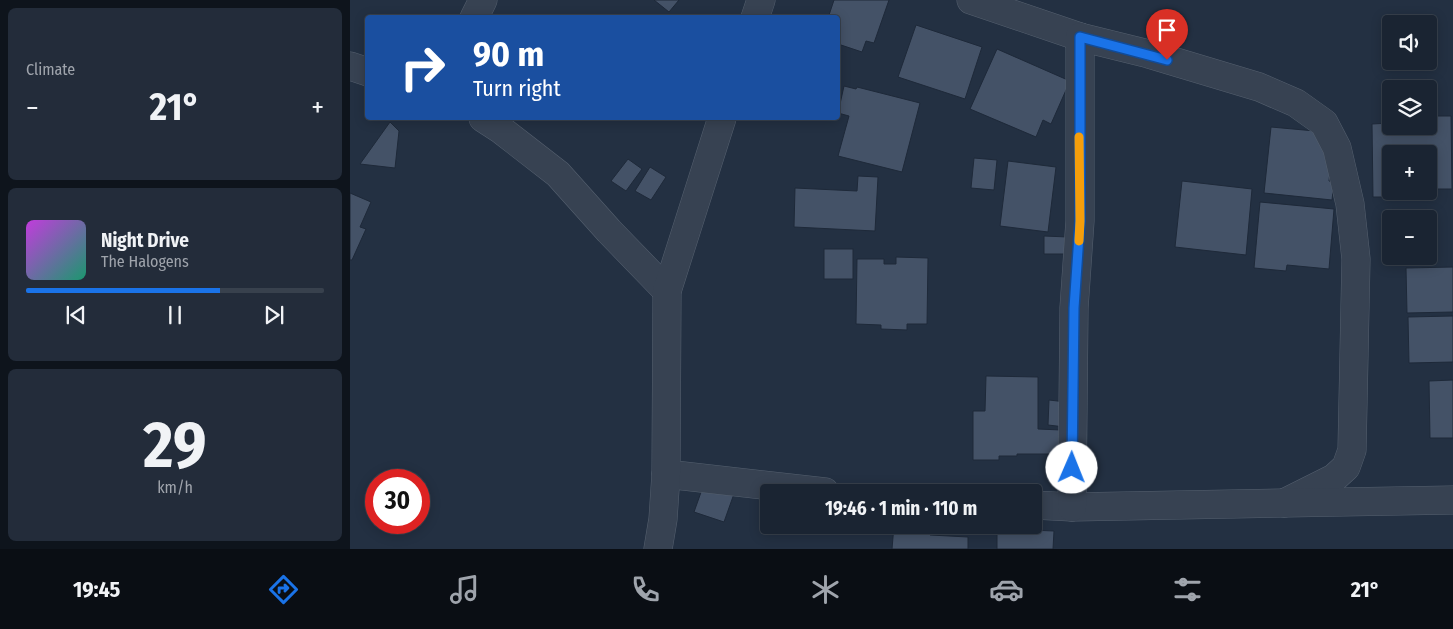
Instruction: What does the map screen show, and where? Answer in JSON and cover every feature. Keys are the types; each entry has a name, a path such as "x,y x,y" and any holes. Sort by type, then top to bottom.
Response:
{"street":[{"path":"476,15 483,0"},
{"path":"756,15 761,0"},
{"path":"971,0 1080,37 1149,54 1259,87 1296,103 1324,123 1337,148 1350,204 1356,259 1352,450 1346,467 1334,478 1284,503"},
{"path":"1072,507 1074,308 1080,221 1080,37"},
{"path":"350,66 365,71"},
{"path":"486,120 500,128 558,174 609,231 667,291"},
{"path":"658,549 663,519 666,474 667,291 721,120"},
{"path":"666,474 760,485"},
{"path":"1042,505 1072,507 1453,500"}],"building":[{"path":"654,0 679,0 669,12"},
{"path":"834,0 889,0 874,43 866,41 862,52 840,45 840,15 829,15"},
{"path":"916,25 982,47 965,99 898,77"},
{"path":"997,49 1070,81 1051,124 1043,120 1036,137 970,109"},
{"path":"844,86 856,89 857,87 920,103 902,172 838,156 849,116 840,114"},
{"path":"1437,116 1451,116 1452,189 1437,189 1437,145 1382,145 1382,197 1373,197 1372,124 1382,123 1382,135 1437,135"},
{"path":"390,122 399,131 395,168 360,164"},
{"path":"1271,127 1326,132 1332,151 1329,181 1334,182 1332,200 1264,193"},
{"path":"974,158 997,160 994,190 971,188"},
{"path":"628,159 642,169 626,191 611,181"},
{"path":"1008,161 1056,167 1048,232 1000,226"},
{"path":"650,167 666,177 651,200 635,191"},
{"path":"858,176 878,177 875,231 794,227 795,188 857,191"},
{"path":"1182,181 1252,189 1246,255 1175,247"},
{"path":"350,193 371,202 360,227 366,229 352,260 350,260"},
{"path":"1260,202 1334,209 1329,269 1287,265 1286,271 1254,268"},
{"path":"1044,236 1068,237 1068,254 1044,254"},
{"path":"824,249 853,249 853,279 824,279"},
{"path":"896,257 928,258 927,324 907,324 907,330 881,329 881,325 856,324 857,259 884,259 884,264 896,264"},
{"path":"1453,267 1453,312 1407,313 1406,268"},
{"path":"1453,316 1453,362 1409,363 1408,317"},
{"path":"986,376 1038,377 1038,429 1061,430 1061,454 1017,454 1017,456 999,456 999,460 973,460 973,411 985,411"},
{"path":"1453,380 1453,438 1430,438 1429,381"},
{"path":"1049,400 1066,402 1065,427 1048,425"},
{"path":"705,481 735,491 724,522 694,512"},
{"path":"1042,530 1054,531 1053,549 997,549 997,534 1042,534"},
{"path":"893,534 968,537 968,549 892,549"}],"slow traffic":[{"path":"1079,137 1079,241"}],"route":[{"path":"1072,468 1074,308 1080,221 1080,37 1167,60"}]}
